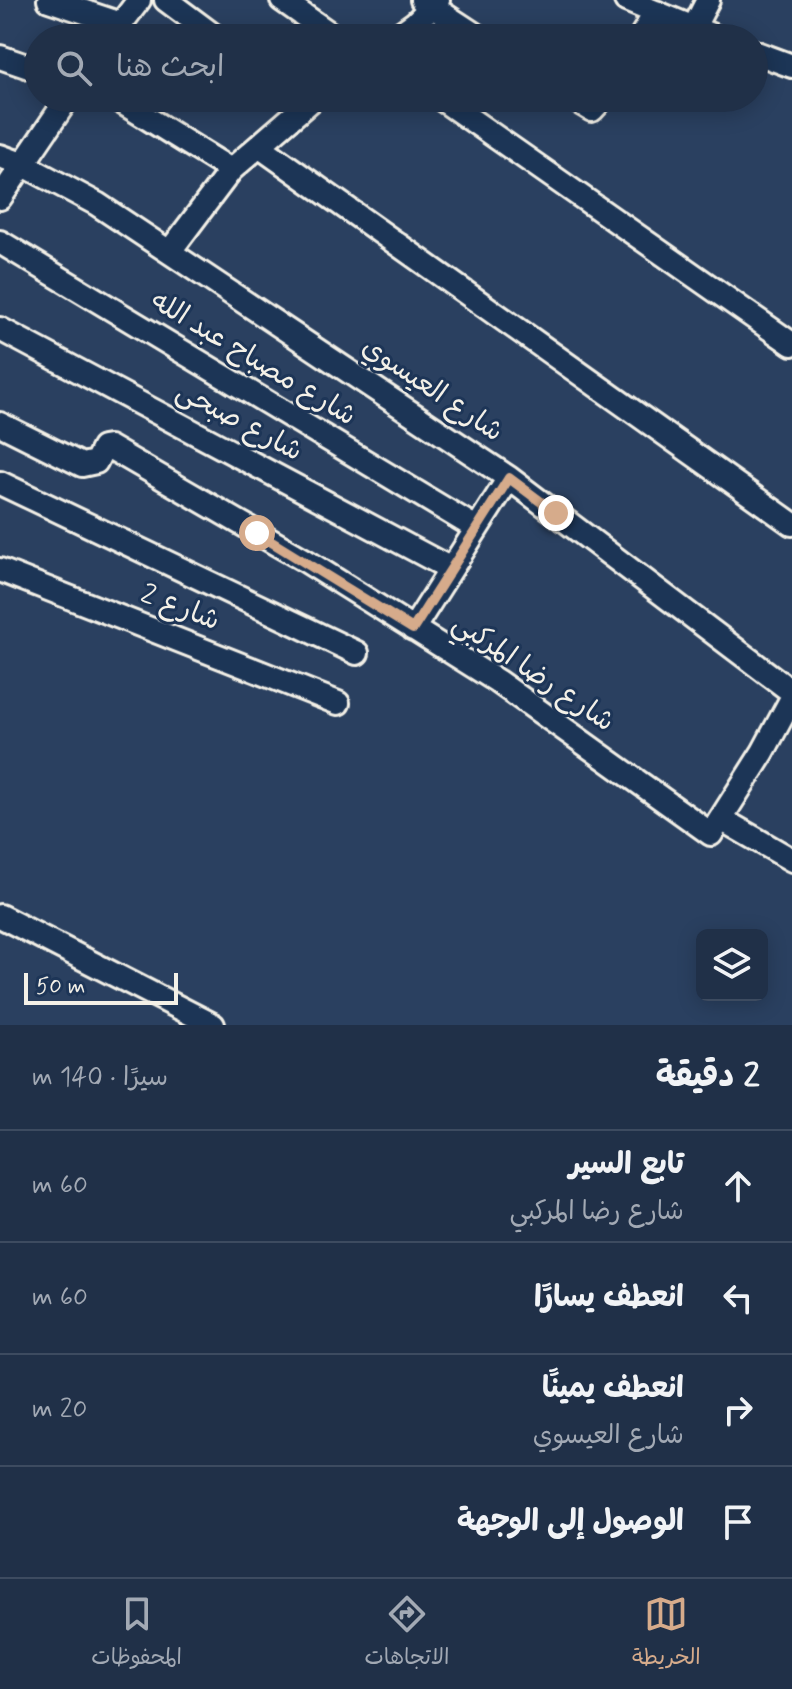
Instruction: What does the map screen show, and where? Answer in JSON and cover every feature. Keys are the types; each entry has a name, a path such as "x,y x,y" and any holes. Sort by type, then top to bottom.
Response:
{"street":[{"path":"49,0 101,24"},
{"path":"121,24 139,0"},
{"path":"166,0 198,24"},
{"path":"282,0 316,24"},
{"path":"626,0 682,24"},
{"path":"696,24 708,0"},
{"path":"408,24 431,2 461,24"},
{"path":"649,24 656,12"},
{"path":"0,57 24,65"},
{"path":"768,57 792,66"},
{"path":"0,198 58,112"},
{"path":"138,112 231,170"},
{"path":"170,251 231,170 293,112"},
{"path":"460,112 792,344"},
{"path":"259,146 792,524"},
{"name":"شارع العيسوي","path":"0,156 22,164 97,204 509,478 792,695"},
{"name":"شارع مصباح عبد الله","path":"0,242 476,528"},
{"name":"شارع صبحى","path":"0,329 451,569"},
{"name":"شارع رضا المركبي","path":"0,424 82,465 96,462 103,448 109,447 306,561 497,681 716,826 792,860"},
{"path":"413,629 509,478"},
{"path":"0,483 357,653"},
{"name":"شارع 2","path":"0,570 338,703"},
{"path":"716,826 785,728 792,695"},
{"path":"0,916 213,1025"}],"route":[{"path":"257,533 413,629 509,478 556,513"}]}
